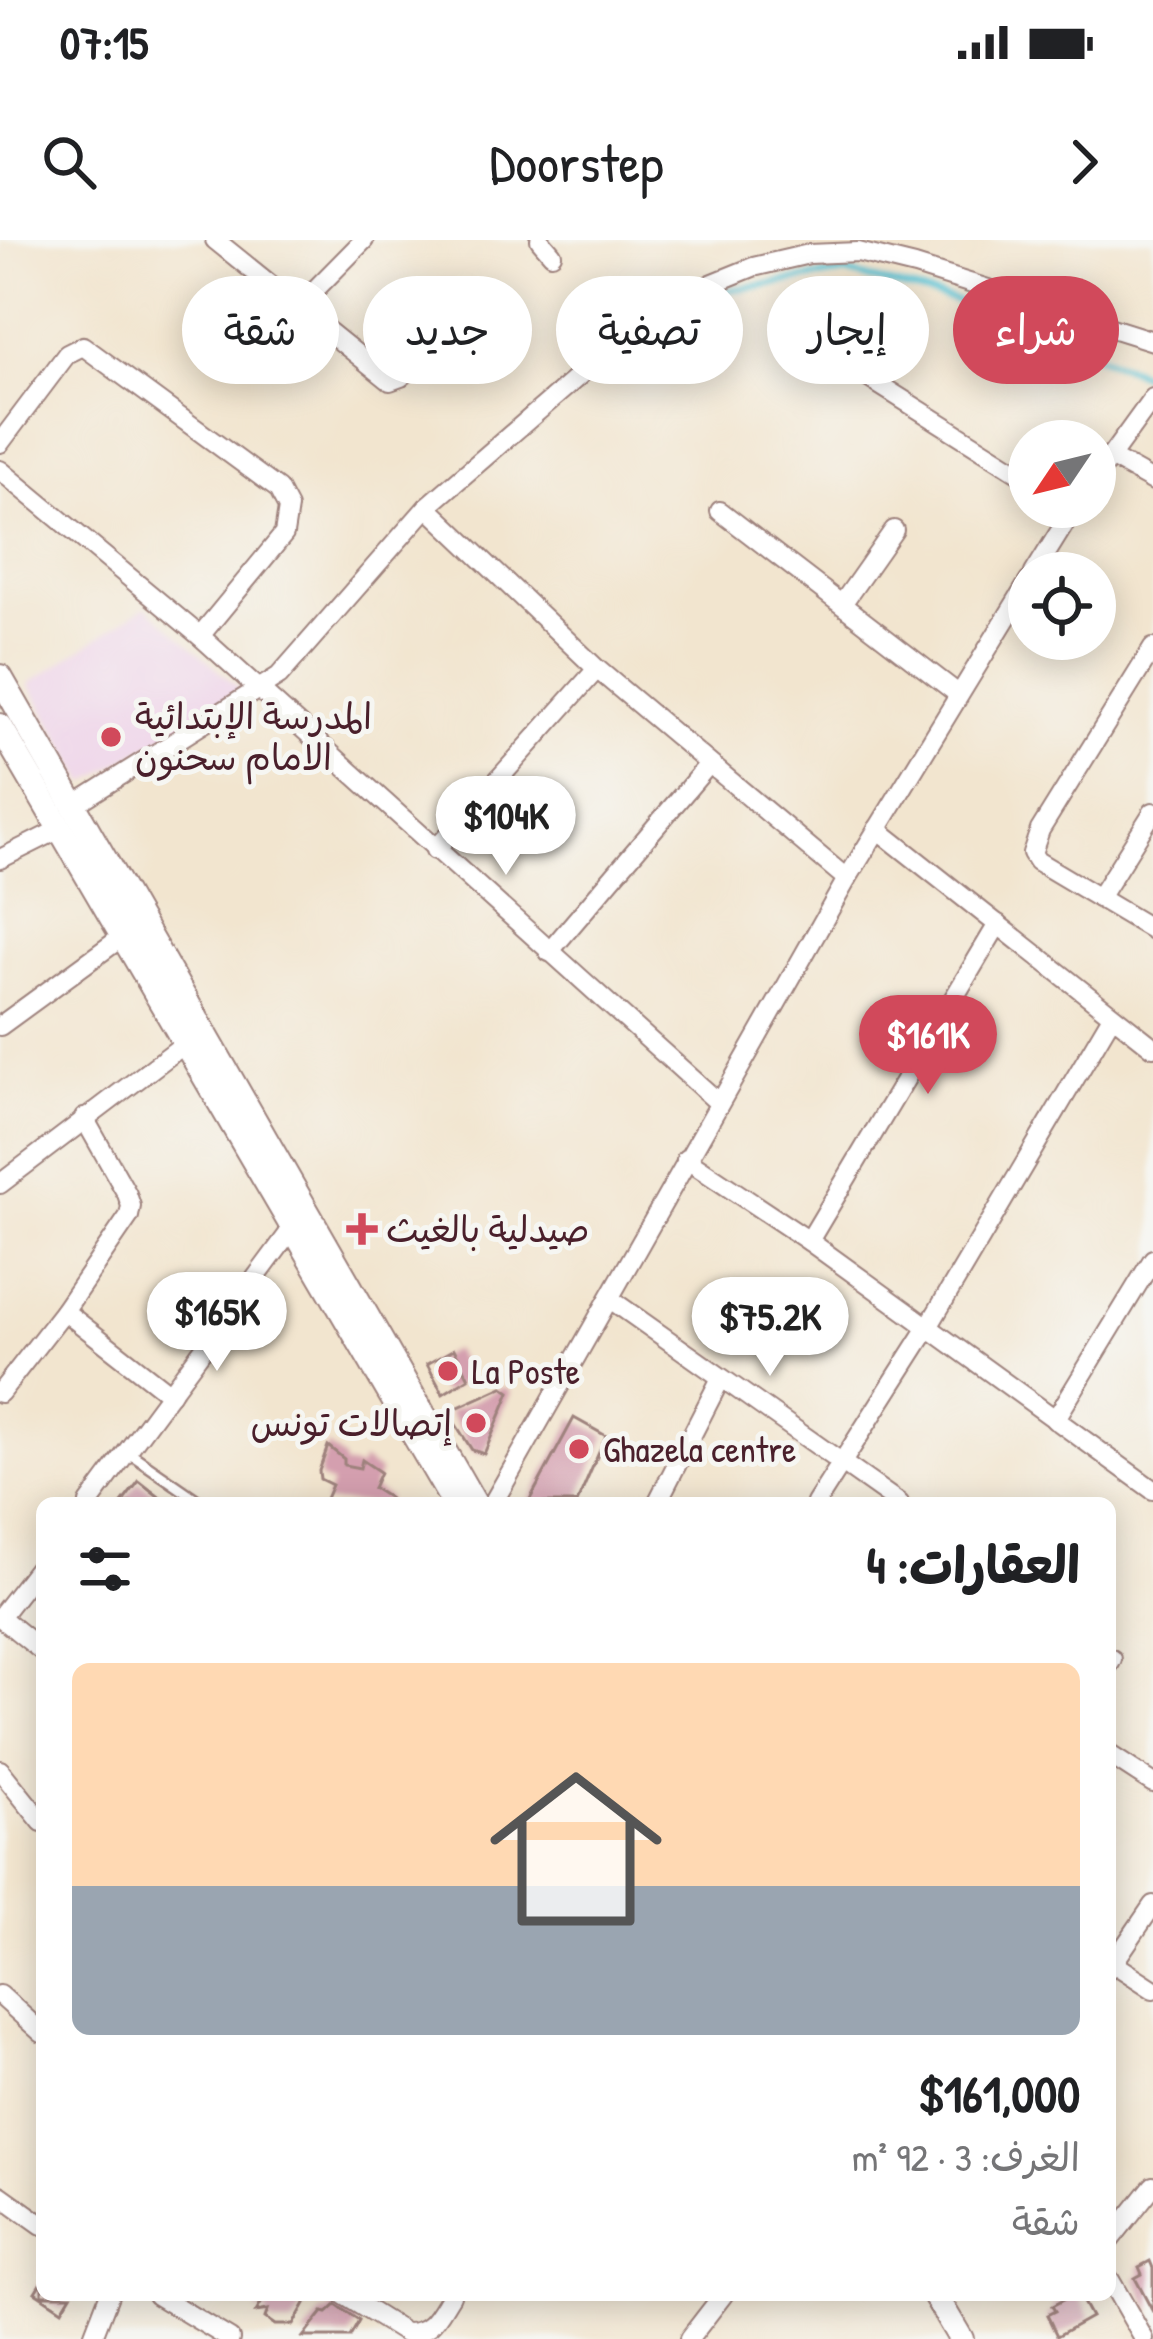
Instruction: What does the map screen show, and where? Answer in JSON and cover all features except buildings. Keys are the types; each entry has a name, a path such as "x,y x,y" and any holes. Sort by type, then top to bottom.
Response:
{"street":[{"path":"215,240 261,276"},
{"path":"329,276 364,240"},
{"path":"0,859 258,692 293,663 428,507 632,330 711,284 753,267 809,254 876,255 1153,341"},
{"path":"339,339 363,359"},
{"path":"0,443 67,354 83,346 278,489 289,508 284,533 200,636"},
{"path":"878,384 1008,466"},
{"path":"1116,449 1153,398"},
{"path":"1116,460 1153,481"},
{"path":"0,470 200,636 719,1102"},
{"path":"428,507 597,669 847,879"},
{"path":"720,511 958,694"},
{"path":"842,604 894,530"},
{"path":"496,1497 847,879 1008,614"},
{"path":"1153,649 1032,844 1036,861 1153,930"},
{"path":"435,850 597,669"},
{"path":"0,677 19,757"},
{"path":"0,726 68,816 299,1219 451,1497"},
{"path":"549,952 709,764"},
{"path":"1100,898 1153,812"},
{"path":"68,816 122,937 183,1045 299,1219 470,1497"},
{"path":"877,829 1153,1047"},
{"path":"809,1241 998,924"},
{"path":"0,1027 122,937"},
{"path":"819,1497 927,1329 1112,1016"},
{"path":"0,1184 183,1045"},
{"path":"0,1394 125,1226 131,1206 84,1118"},
{"path":"686,1159 809,1241 1153,1490"},
{"path":"93,1497 299,1219"},
{"path":"1055,1420 1153,1259"},
{"path":"610,1299 890,1497"},
{"path":"64,1311 170,1394"},
{"path":"660,1497 721,1378"},
{"path":"36,1571 0,1617 36,1646"},
{"path":"1116,1759 1153,1784"},
{"path":"0,1769 36,1814"},
{"path":"1116,1957 1153,1905"},
{"path":"1116,1967 1153,1989"},
{"path":"0,1995 36,2028"},
{"path":"1116,2232 1153,2186"},
{"path":"0,2195 36,2221"},
{"path":"1116,2290 1144,2339"},
{"path":"92,2339 107,2301"},
{"path":"167,2301 230,2339"},
{"path":"354,2301 405,2333 417,2334 430,2326 447,2301"},
{"path":"689,2339 718,2301"},
{"path":"924,2301 946,2339"},
{"path":"939,2301 961,2339"}],"lane":[{"path":"128,1452 193,1497"}],"shaded area":[{"name":"المدرسة الإبتدائية الامام سحنون","path":"146,606 241,690 86,783 29,684"}],"waterway":[{"path":"743,288 846,273 975,306 1150,377"}],"place":[{"name":"المدرسة الإبتدائية الامام سحنون","path":"111,737"},
{"name":"صيدلية بالغيث","path":"362,1229"},
{"name":"La Poste","path":"448,1371"},
{"name":"إتصالات تونس","path":"476,1423"},
{"name":"Ghazela centre","path":"579,1449"}]}
